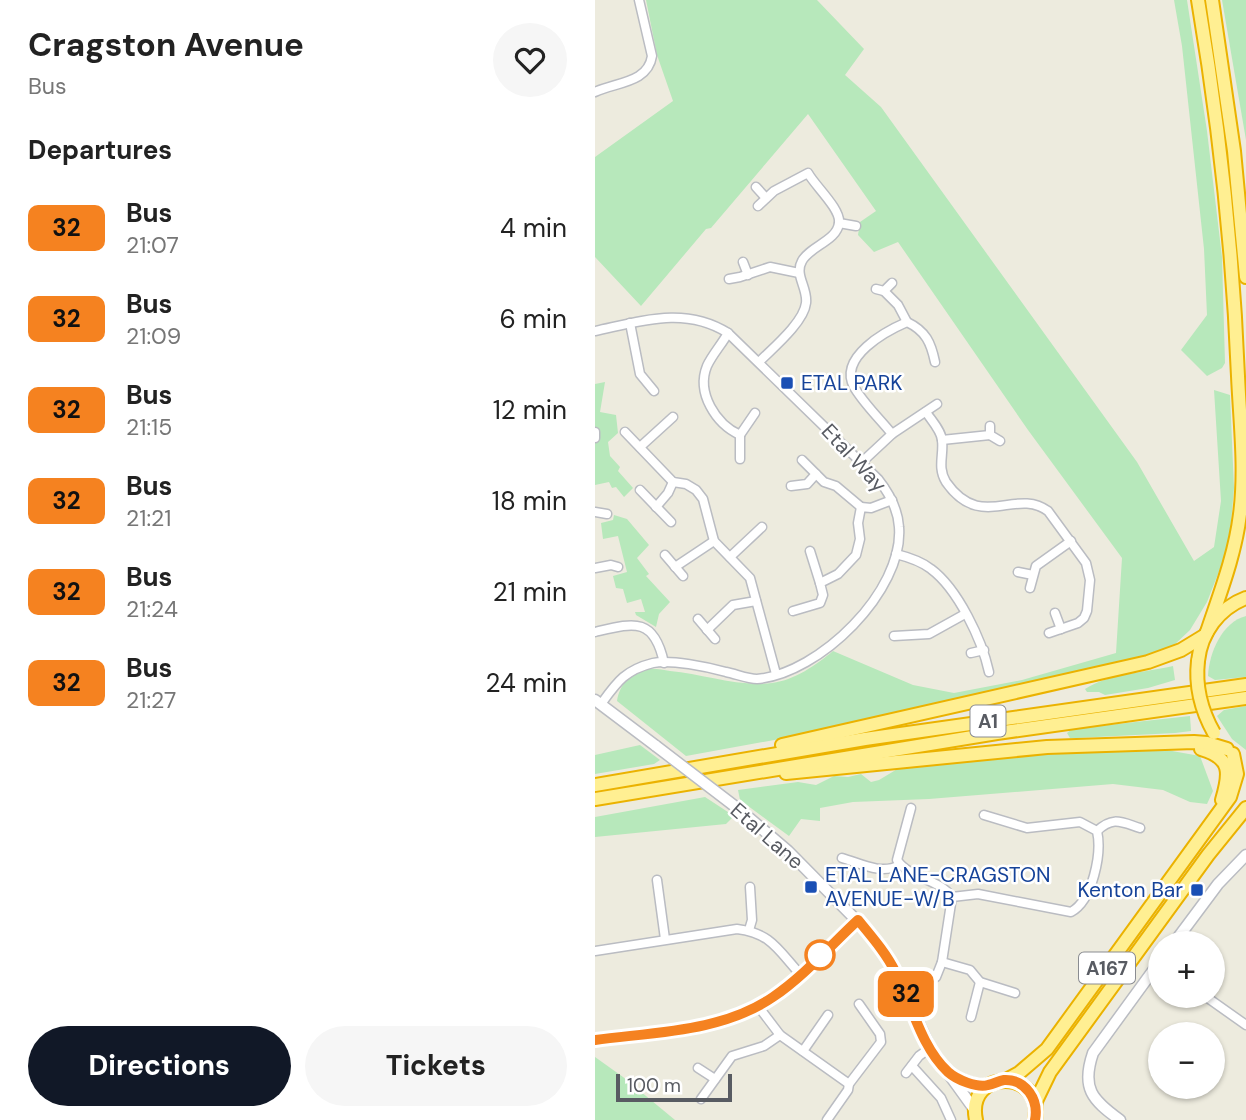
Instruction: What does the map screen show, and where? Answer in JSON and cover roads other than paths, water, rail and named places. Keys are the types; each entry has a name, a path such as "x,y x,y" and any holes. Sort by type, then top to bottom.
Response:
{"highway":[{"path":"1198,0 1217,125 1228,231 1236,323 1243,485 1233,554 1198,661 1198,693 1214,733 1230,752 1246,760"},
{"path":"1212,0 1234,151 1246,276"},
{"path":"1205,634 1227,608 1246,598"},
{"name":"A1","path":"732,761 783,745 1149,662 1181,650 1205,634"},
{"name":"A1","path":"595,785 970,723 1246,685"},
{"name":"A1","path":"595,799 984,735 1246,698"},
{"name":"A1","path":"1170,743 1212,753 1223,761 1227,770 1227,781 1217,815"},
{"name":"A1","path":"733,775 808,772 1047,747 1207,743 1230,752"},
{"name":"A167","path":"988,1085 1020,1073 1047,1049 1217,815 1235,786 1237,774 1230,752"},
{"name":"A167","path":"1035,1120 1035,1103 1050,1072 1208,855 1246,808"},
{"path":"1006,1080 1014,1081 1027,1089 1035,1103"},
{"path":"975,1115 981,1092 988,1085"}],"street":[{"path":"595,92 638,78 650,64 652,56 639,0"},
{"path":"760,361 802,316 806,297 799,273 803,258 833,234 839,223 837,211 808,173 805,162"},
{"path":"758,206 780,188 808,173"},
{"path":"755,187 766,198"},
{"path":"839,223 856,226"},
{"path":"743,262 748,275"},
{"path":"729,279 770,267 799,273"},
{"path":"892,283 880,290 898,305 907,322 924,333 932,345 935,362"},
{"name":"Etal Way","path":"595,331 677,316 710,323 728,333 760,361 878,479 892,500 899,526 896,554 874,599 846,632 820,655 793,670 756,679 722,670 656,662 628,671 598,702"},
{"path":"892,434 854,386 851,374 853,363 873,339 907,322"},
{"path":"630,323 640,374 654,391"},
{"path":"728,333 707,367 704,381 707,399 715,415 729,430 740,435"},
{"path":"862,462 892,434 937,404"},
{"path":"926,412 942,440 941,471 957,493 974,506 986,508 1030,503 1040,505 1048,511 1071,541 1089,571 1087,611 1078,623 1049,633"},
{"path":"740,459 740,435 755,413"},
{"path":"640,447 673,417"},
{"path":"942,440 990,430 1000,441"},
{"path":"595,432 595,438"},
{"path":"625,432 673,482 686,484 696,490 703,499 714,541 750,578 776,674"},
{"path":"803,460 824,482 836,486 861,507 871,508 892,500"},
{"path":"791,486 807,484 816,474"},
{"path":"656,507 668,494 673,482"},
{"path":"641,490 671,523"},
{"path":"820,583 838,574 856,555 860,539 857,523 861,507"},
{"path":"595,512 607,514"},
{"path":"730,557 762,527"},
{"path":"675,567 714,541"},
{"path":"1030,588 1035,566 1071,541"},
{"path":"793,611 820,603 823,595 810,551"},
{"path":"896,554 930,568 943,579 984,650 989,672"},
{"path":"665,555 683,576"},
{"path":"595,568 611,565 618,567"},
{"path":"1018,572 1033,576"},
{"path":"707,630 733,605 756,601"},
{"path":"1055,613 1061,629"},
{"path":"894,636 929,634 965,614"},
{"path":"698,620 715,639"},
{"path":"595,632 633,624 649,630 660,645 664,663"},
{"path":"971,653 984,650"},
{"name":"Etal Lane","path":"598,702 741,811 858,920 885,954 930,1048 975,1115"},
{"path":"905,993 936,977 942,962 952,897 946,888 901,865 897,860 911,808"},
{"path":"984,815 1027,828 1080,822 1097,831"},
{"path":"952,897 978,894 1071,912 1086,900 1099,857 1097,831 1106,822 1115,821 1140,828"},
{"path":"1183,931 1218,884 1246,855"},
{"path":"842,858 877,869 890,870 901,865"},
{"path":"657,880 665,939"},
{"path":"749,930 752,920 750,887"},
{"path":"595,1040 705,1025 758,1006 800,974 858,920"},
{"path":"595,951 723,929 749,930 768,939 800,974"},
{"path":"942,962 970,970 980,982 1015,993"},
{"path":"1120,1120 1093,1098 1087,1083 1088,1067 1093,1053 1148,979"},
{"path":"971,1017 980,982"},
{"path":"827,1120 848,1090 849,1084 881,1042 880,1034 859,1004"},
{"path":"758,1006 780,1035 849,1084"},
{"path":"1222,1008 1246,1025"},
{"path":"803,1051 828,1015"},
{"path":"701,1098 731,1056 764,1046 780,1035"},
{"path":"930,1048 909,1070 941,1098 951,1120"},
{"path":"698,1068 715,1079"},
{"path":"949,1074 961,1080 988,1085"}],"place":[{"name":"ETAL PARK","path":"787,383"},
{"name":"ETAL LANE-CRAGSTON AVENUE-W/B","path":"811,887"},
{"name":"Kenton Bar","path":"1197,890"}]}
